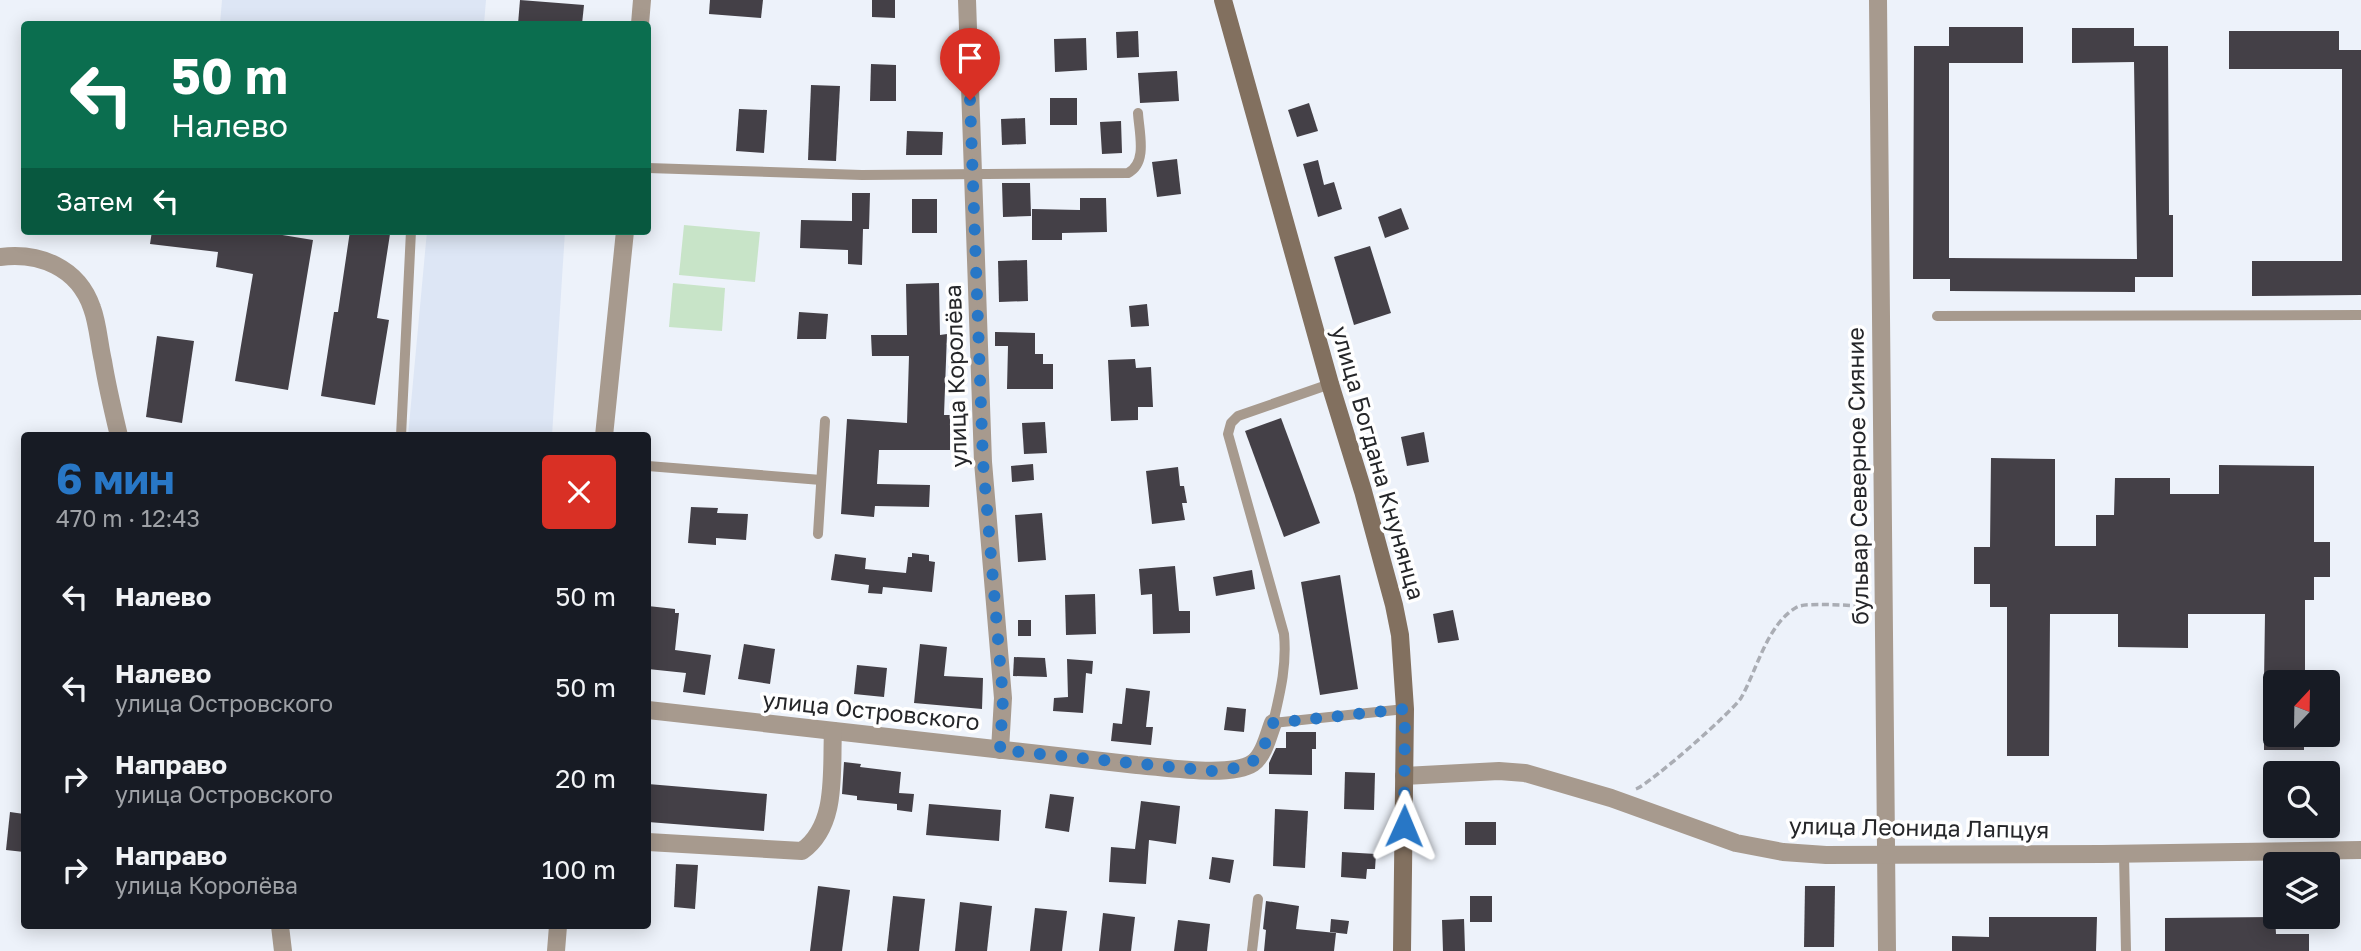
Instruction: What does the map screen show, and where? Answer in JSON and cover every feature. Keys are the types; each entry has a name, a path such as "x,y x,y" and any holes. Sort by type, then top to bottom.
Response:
{"main road":[{"name":"улица Богдана Кнунянца","path":"1223,0 1394,605 1404,667 1405,709 1402,951"}],"street":[{"path":"640,21 642,0"},
{"name":"улица Королёва","path":"967,0 983,462 1003,698 1000,750"},
{"name":"бульвар Северное Сияние","path":"1878,0 1887,951"},
{"path":"604,432 625,235"},
{"path":"0,257 44,259 64,270 81,287 92,306 118,432"},
{"name":"улица Островского","path":"651,710 1213,771 1243,768 1255,762 1273,723"},
{"path":"651,842 802,851 814,842 828,815 833,731"},
{"name":"улица Леонида Лапцуя","path":"1405,776 1499,771 1525,773 1611,799 1736,843 1771,850 1826,855 2361,850"},
{"path":"280,929 284,951"},
{"path":"556,951 558,929"}],"lane":[{"path":"651,168 862,175 1128,173 1135,169 1140,161 1138,113"},
{"path":"401,432 411,235"},
{"path":"1937,316 2361,315"},
{"path":"1330,384 1238,416 1231,423 1228,434 1284,634 1284,678 1273,723 1405,709"},
{"path":"818,534 825,421"},
{"path":"651,467 821,480"},
{"path":"2124,854 2126,951"},
{"path":"1252,951 1258,900"}],"path":[{"path":"1611,799 1640,788 1740,700 1771,636 1788,614 1799,605 1884,607"}],"shaded area":[{"path":"222,0 486,0 484,21 220,21"},
{"path":"427,235 565,235 552,432 408,432"}],"green space":[{"path":"684,225 760,232 755,282 679,275"},
{"path":"673,283 725,288 722,331 669,327"}],"building":[{"path":"520,0 584,5 582,21 518,21"},
{"path":"710,0 763,0 761,18 709,14"},
{"path":"872,0 895,0 895,18 872,17"},
{"path":"1949,27 2023,27 2023,63 1949,63 1949,258 2137,259 2134,62 2072,63 2072,28 2134,28 2134,46 2168,46 2169,215 2173,215 2173,277 2135,277 2135,292 1950,291 1950,279 1913,279 1914,46 1949,46"},
{"path":"1138,31 1139,57 1117,58 1116,32"},
{"path":"2229,31 2339,31 2339,50 2361,50 2361,295 2252,296 2252,261 2342,261 2342,69 2229,69"},
{"path":"1086,38 1087,70 1055,72 1054,39"},
{"path":"871,64 896,65 896,101 870,101"},
{"path":"1177,71 1179,101 1140,103 1138,73"},
{"path":"811,85 840,86 836,161 808,160"},
{"path":"1050,98 1077,98 1077,125 1050,125"},
{"path":"1309,103 1318,131 1297,137 1288,110"},
{"path":"739,109 767,110 764,153 736,151"},
{"path":"1025,118 1026,144 1002,145 1001,119"},
{"path":"1121,121 1122,153 1102,154 1100,122"},
{"path":"907,131 943,132 942,155 906,155"},
{"path":"1177,159 1181,194 1157,197 1152,162"},
{"path":"1318,160 1324,185 1334,182 1342,209 1318,217 1303,164"},
{"path":"1002,183 1030,183 1031,216 1003,217"},
{"path":"852,193 870,193 869,229 863,229 862,265 848,264 848,250 800,248 801,220 852,221"},
{"path":"1080,198 1106,198 1107,232 1062,233 1062,240 1032,240 1032,209 1080,210"},
{"path":"912,199 937,199 937,233 912,233"},
{"path":"1401,208 1409,229 1385,238 1378,217"},
{"path":"151,235 282,235 313,240 288,390 235,381 253,274 216,267 218,252 150,244"},
{"path":"349,235 390,235 377,318 389,320 375,405 321,396 334,312 338,312"},
{"path":"1370,246 1391,313 1354,325 1334,257"},
{"path":"1027,260 1028,301 999,302 998,261"},
{"path":"939,283 940,335 947,334 944,415 950,415 950,450 879,450 877,484 930,485 929,507 875,506 874,517 841,514 847,419 907,423 909,356 872,356 871,335 907,335 906,284"},
{"path":"1147,304 1149,326 1131,327 1129,306"},
{"path":"799,312 828,314 826,339 797,339"},
{"path":"995,332 1035,333 1035,354 1043,354 1043,364 1053,364 1053,389 1007,389 1008,346 995,346"},
{"path":"157,336 194,341 182,423 146,417"},
{"path":"1135,359 1136,368 1151,367 1153,407 1138,407 1138,420 1111,421 1108,360"},
{"path":"1281,418 1320,523 1284,537 1245,431"},
{"path":"1045,422 1047,453 1024,454 1022,423"},
{"path":"1424,432 1429,462 1407,466 1401,437"},
{"path":"1991,458 2055,459 2055,546 2096,546 2096,515 2114,515 2115,478 2170,478 2170,494 2219,494 2219,465 2314,466 2314,542 2330,542 2330,577 2314,577 2314,600 2305,600 2305,670 2264,670 2265,614 2188,614 2188,648 2118,647 2118,614 2050,614 2049,756 2007,756 2007,607 1990,607 1990,584 1974,584 1974,547 1990,547"},
{"path":"1033,464 1034,480 1012,482 1011,466"},
{"path":"1178,467 1180,486 1184,486 1187,503 1182,503 1185,520 1152,524 1146,471"},
{"path":"691,507 718,508 717,513 748,514 746,540 716,538 716,545 688,543"},
{"path":"1042,513 1046,560 1018,562 1015,515"},
{"path":"912,553 929,555 929,561 935,562 932,592 883,587 882,594 868,593 869,585 831,580 835,554 866,558 865,569 906,573 908,557 912,557"},
{"path":"1175,566 1179,611 1190,611 1190,633 1153,634 1152,594 1141,595 1139,569"},
{"path":"1252,570 1255,589 1216,596 1213,577"},
{"path":"1340,575 1358,689 1320,695 1301,582"},
{"path":"1095,594 1096,634 1066,635 1065,595"},
{"path":"651,606 675,609 675,613 679,613 675,650 711,655 705,695 683,692 686,673 651,669"},
{"path":"1453,610 1459,640 1438,643 1433,614"},
{"path":"1018,620 1031,620 1031,636 1018,636"},
{"path":"744,644 775,649 770,684 738,679"},
{"path":"920,644 947,647 944,676 983,678 982,709 914,703"},
{"path":"1014,657 1045,658 1047,677 1013,676"},
{"path":"1067,659 1093,661 1092,674 1086,673 1083,713 1053,711 1054,698 1068,697"},
{"path":"857,665 887,668 884,697 854,694"},
{"path":"1126,688 1150,691 1146,727 1153,727 1151,745 1111,741 1113,723 1122,724"},
{"path":"1227,707 1246,709 1244,732 1224,730"},
{"path":"1286,732 1316,732 1316,749 1312,749 1312,775 1269,774 1269,763 1276,748 1286,748"},
{"path":"2264,747 2304,747 2304,750 2264,750"},
{"path":"844,762 861,764 860,767 901,772 899,793 914,794 912,812 897,810 897,804 857,800 857,796 842,794"},
{"path":"1345,772 1375,773 1374,810 1344,809"},
{"path":"651,784 767,794 764,831 651,822"},
{"path":"1050,794 1074,797 1069,832 1045,828"},
{"path":"1141,801 1180,806 1176,844 1149,840 1146,884 1109,882 1111,847 1135,849"},
{"path":"929,804 1001,810 999,841 926,835"},
{"path":"1275,809 1308,811 1305,868 1273,866"},
{"path":"10,812 21,814 21,852 6,850"},
{"path":"1465,822 1496,822 1496,845 1465,845"},
{"path":"1342,852 1376,854 1375,869 1367,869 1366,879 1341,877"},
{"path":"1212,857 1234,860 1230,883 1209,879"},
{"path":"676,864 698,865 695,909 674,907"},
{"path":"818,886 850,890 842,951 810,951"},
{"path":"1805,886 1835,886 1834,947 1804,947"},
{"path":"893,896 925,899 919,951 887,951"},
{"path":"1470,896 1492,896 1492,922 1470,922"},
{"path":"1266,901 1299,906 1296,929 1336,933 1334,951 1264,951"},
{"path":"960,902 992,906 987,951 955,951"},
{"path":"1035,908 1067,911 1062,951 1030,951"},
{"path":"1103,913 1135,917 1131,951 1099,951"},
{"path":"1989,917 2097,917 2096,951 1952,951 1952,936 1989,937"},
{"path":"2263,917 2263,929 2276,929 2276,934 2309,934 2309,951 2165,951 2165,918"},
{"path":"1331,919 1349,921 1347,934 1330,932"},
{"path":"1464,919 1465,951 1443,951 1442,920"},
{"path":"1178,920 1210,924 1207,951 1174,951"}],"route":[{"path":"970,100 983,462 1003,698 1000,750 1213,771 1243,768 1255,762 1273,723 1405,709 1404,826"}]}
